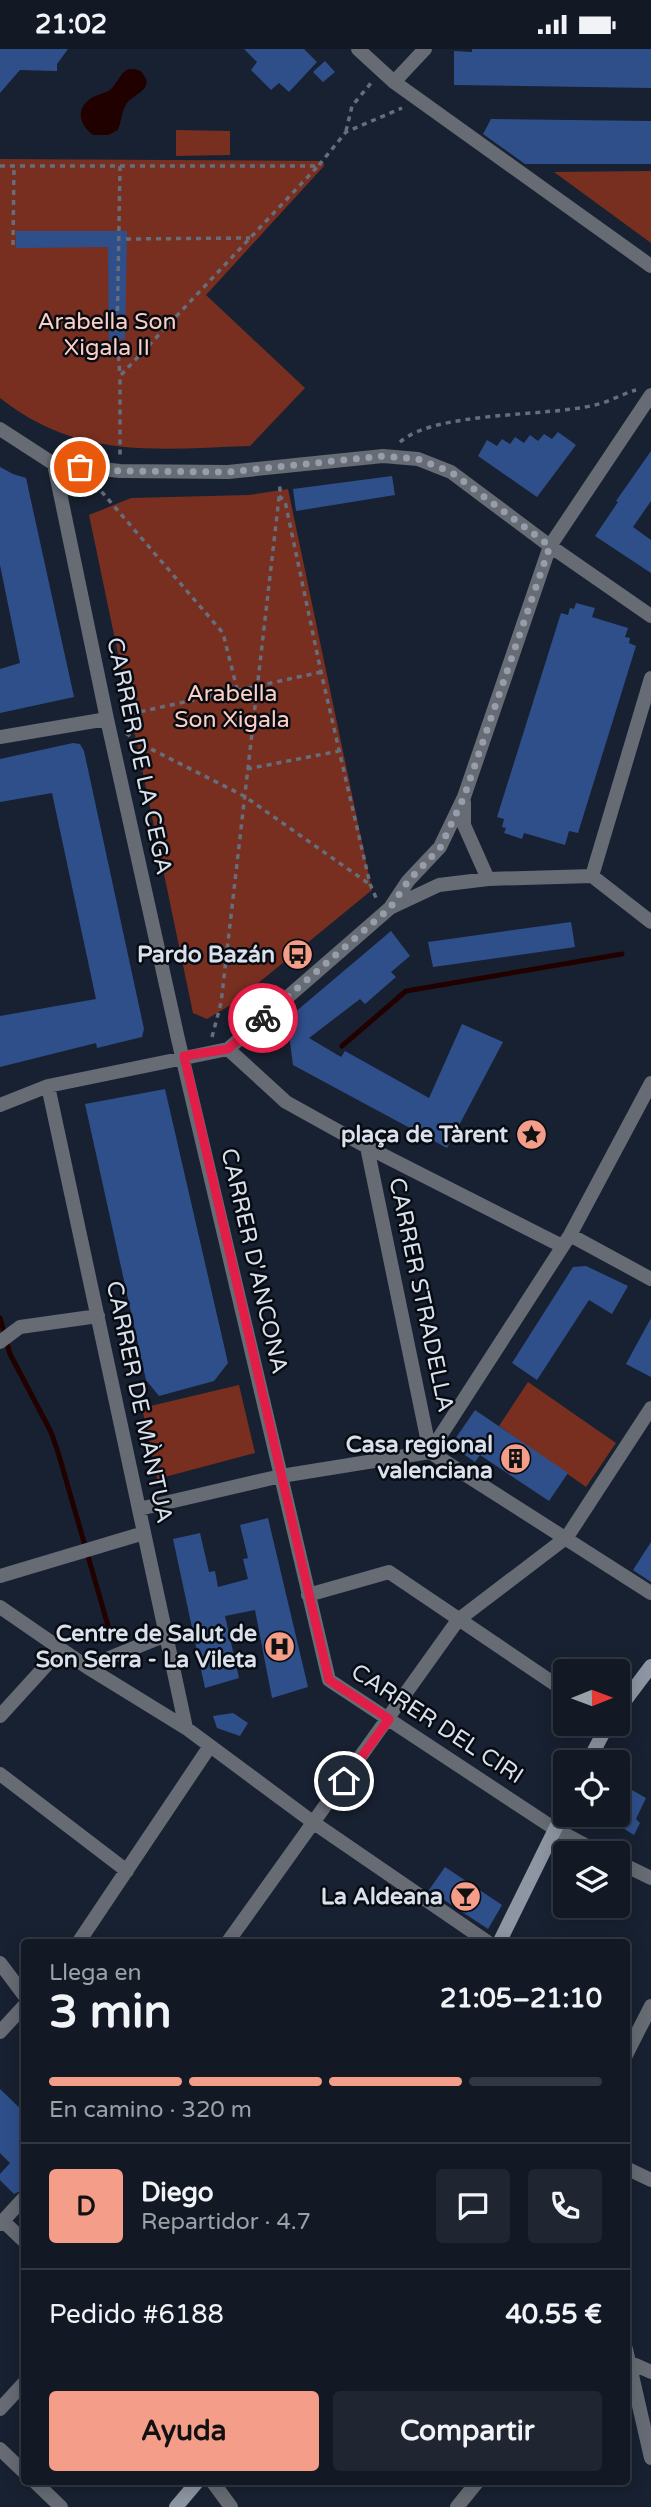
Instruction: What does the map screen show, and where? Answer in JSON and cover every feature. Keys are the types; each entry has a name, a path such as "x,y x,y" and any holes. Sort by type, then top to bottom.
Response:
{"street":[{"path":"358,49 388,77 420,101 651,266"},
{"path":"388,77 425,49"},
{"path":"0,1105 48,1086 228,1049 387,910 408,881 440,848 464,797 550,546 645,392"},
{"path":"0,429 54,464 120,471 228,472 383,456 418,459 451,472 550,546 651,616"},
{"name":"CARRER DE LA CEGA","path":"54,464 107,719 184,1056"},
{"path":"592,876 651,678"},
{"path":"0,737 107,719"},
{"path":"464,797 464,825 488,879"},
{"path":"387,910 439,885 488,879 592,876 651,922"},
{"path":"228,1049 286,1103 367,1147 651,1279"},
{"name":"CARRER D'ANCONA","path":"184,1056 281,1476"},
{"path":"430,1452 566,1240 651,1083"},
{"name":"CARRER DE MÀNTUA","path":"48,1086 186,1728"},
{"name":"CARRER STRADELLA","path":"367,1147 430,1452"},
{"path":"0,1342 20,1327 98,1316"},
{"path":"230,1939 458,1620 567,1537 651,1408"},
{"path":"139,1509 281,1476 430,1452 651,1593"},
{"name":"CARRER DEL CIRI","path":"281,1476 329,1680 555,1829 578,1841"},
{"path":"0,1576 144,1533"},
{"path":"308,1595 389,1572 553,1683"},
{"path":"0,1607 87,1667 186,1728 314,1823 483,1939"},
{"path":"87,1667 166,1635"},
{"path":"0,1716 61,1649"},
{"path":"630,1694 651,1666"},
{"path":"81,1939 211,1746"},
{"path":"0,1775 127,1871"},
{"path":"501,1939 555,1829"},
{"path":"630,1868 651,1878"},
{"path":"0,1963 21,1991"},
{"path":"630,2047 651,2006"},
{"path":"0,2032 21,2009"},
{"path":"630,2170 651,2180"},
{"path":"21,2201 2,2223 21,2239"},
{"path":"630,2360 651,2372"},
{"path":"630,2370 651,2458"},
{"path":"0,2409 21,2386"},
{"path":"0,2450 21,2469"},
{"path":"38,2485 61,2507"},
{"path":"176,2507 195,2485"},
{"path":"215,2485 231,2507"},
{"path":"457,2507 475,2485"}],"path":[{"path":"120,376 318,166 346,132 352,106 388,77"},
{"path":"346,132 420,101"},
{"path":"0,166 318,166"},
{"path":"13,245 14,166"},
{"path":"120,166 117,339 120,376 120,471"},
{"path":"126,239 250,238"},
{"path":"383,456 409,433 458,421 595,405 645,392"},
{"path":"80,467 223,633 237,689"},
{"path":"208,1052 221,1003 279,496 276,467"},
{"path":"279,496 285,501 321,673 370,884 387,910"},
{"path":"107,719 321,673"},
{"path":"107,719 139,743 244,796 370,884"},
{"path":"247,769 340,751"}],"green space":[{"path":"176,130 230,131 230,155 176,156"},
{"name":"Arabella Son Xigala II","path":"0,159 323,161 324,166 206,295 305,388 250,446 151,448 89,441 59,432 29,418 0,398"},
{"path":"651,171 651,243 554,172"},
{"name":"Arabella Son Xigala","path":"288,489 372,890 234,1003 207,1019 193,1013 89,515 131,498 249,495"},
{"path":"528,1382 616,1443 586,1487 499,1426"},
{"path":"239,1385 255,1453 157,1479 142,1408"}],"shaded area":[{"path":"129,69 142,72 147,84 127,103 118,130 108,135 93,135 82,122 82,108 90,99 111,89"}],"building":[{"path":"0,49 68,49 57,64 57,71 20,70 0,93"},
{"path":"244,49 304,49 317,62 289,92 279,83 271,90 251,70 257,62"},
{"path":"472,49 651,49 651,88 454,85 454,51 472,52"},
{"path":"325,61 335,72 323,82 313,72"},
{"path":"491,119 651,121 651,164 525,164 483,134"},
{"path":"16,231 127,231 125,339 109,340 108,247 16,248"},
{"path":"558,432 576,445 537,497 478,456 487,440 497,446 502,439 510,444 515,437 524,443 530,435 538,441 544,434 552,439"},
{"path":"651,451 651,501 633,527 651,540 651,573 595,536"},
{"path":"0,467 26,478 74,697 0,713 0,669 20,663 0,565"},
{"path":"392,476 395,495 296,511 293,489"},
{"path":"576,603 595,608 592,617 628,628 625,637 630,638 629,643 636,646 578,833 569,831 565,845 524,833 522,839 504,833 504,819 497,817 561,613 568,615 570,608 574,609"},
{"path":"73,743 80,744 84,751 144,1029 142,1037 97,1048 96,1043 0,1067 0,1016 96,999 52,793 0,802 0,759"},
{"path":"571,922 575,947 433,967 428,942"},
{"path":"391,931 410,956 391,972 396,977 365,1004 360,999 309,1038 341,1057 345,1051 429,1098 462,1024 503,1042 447,1148 293,1065 287,1019"},
{"path":"165,1089 228,1363 214,1381 159,1396 146,1380 85,1104"},
{"path":"586,1266 628,1286 612,1314 589,1300 537,1380 512,1363 573,1267"},
{"path":"651,1318 651,1377 626,1364"},
{"name":"Casa regional valenciana","path":"475,1410 568,1473 549,1501 480,1455 475,1462 451,1445"},
{"name":"Centre de Salut de Son Serra - La Vileta","path":"268,1518 308,1687 272,1698 255,1610 225,1616 239,1678 205,1688 173,1539 200,1533 209,1572 215,1571 218,1587 248,1579 243,1559 248,1558 240,1525"},
{"path":"651,1542 651,1582 633,1570"},
{"path":"233,1713 248,1723 240,1736 217,1728 213,1716"},
{"path":"630,1789 646,1798 636,1819 640,1823 634,1835 621,1827 630,1827"},
{"name":"La Aldeana","path":"445,1867 502,1905 488,1929 429,1890"},
{"path":"0,2089 21,2109 21,2190 14,2194 0,2180 0,2174 10,2163 0,2153"}],"waterway":[{"path":"342,1046 406,991 622,954"},
{"path":"0,1318 10,1354 51,1432 58,1452 111,1636"}],"way so far":[{"path":"80,467 120,471 228,472 383,456 418,459 451,472 550,546 464,797 440,848 408,881 390,908 263,1018"}],"place":[{"name":"Pardo Bazán","path":"298,955"},
{"name":"plaça de Tàrent","path":"531,1135"},
{"name":"Casa regional valenciana","path":"516,1458"},
{"name":"Centre de Salut de Son Serra - La Vileta","path":"280,1647"},
{"name":"La Aldeana","path":"466,1897"}],"route":[{"path":"263,1018 228,1049 184,1056 329,1680 389,1719 344,1781"}]}
